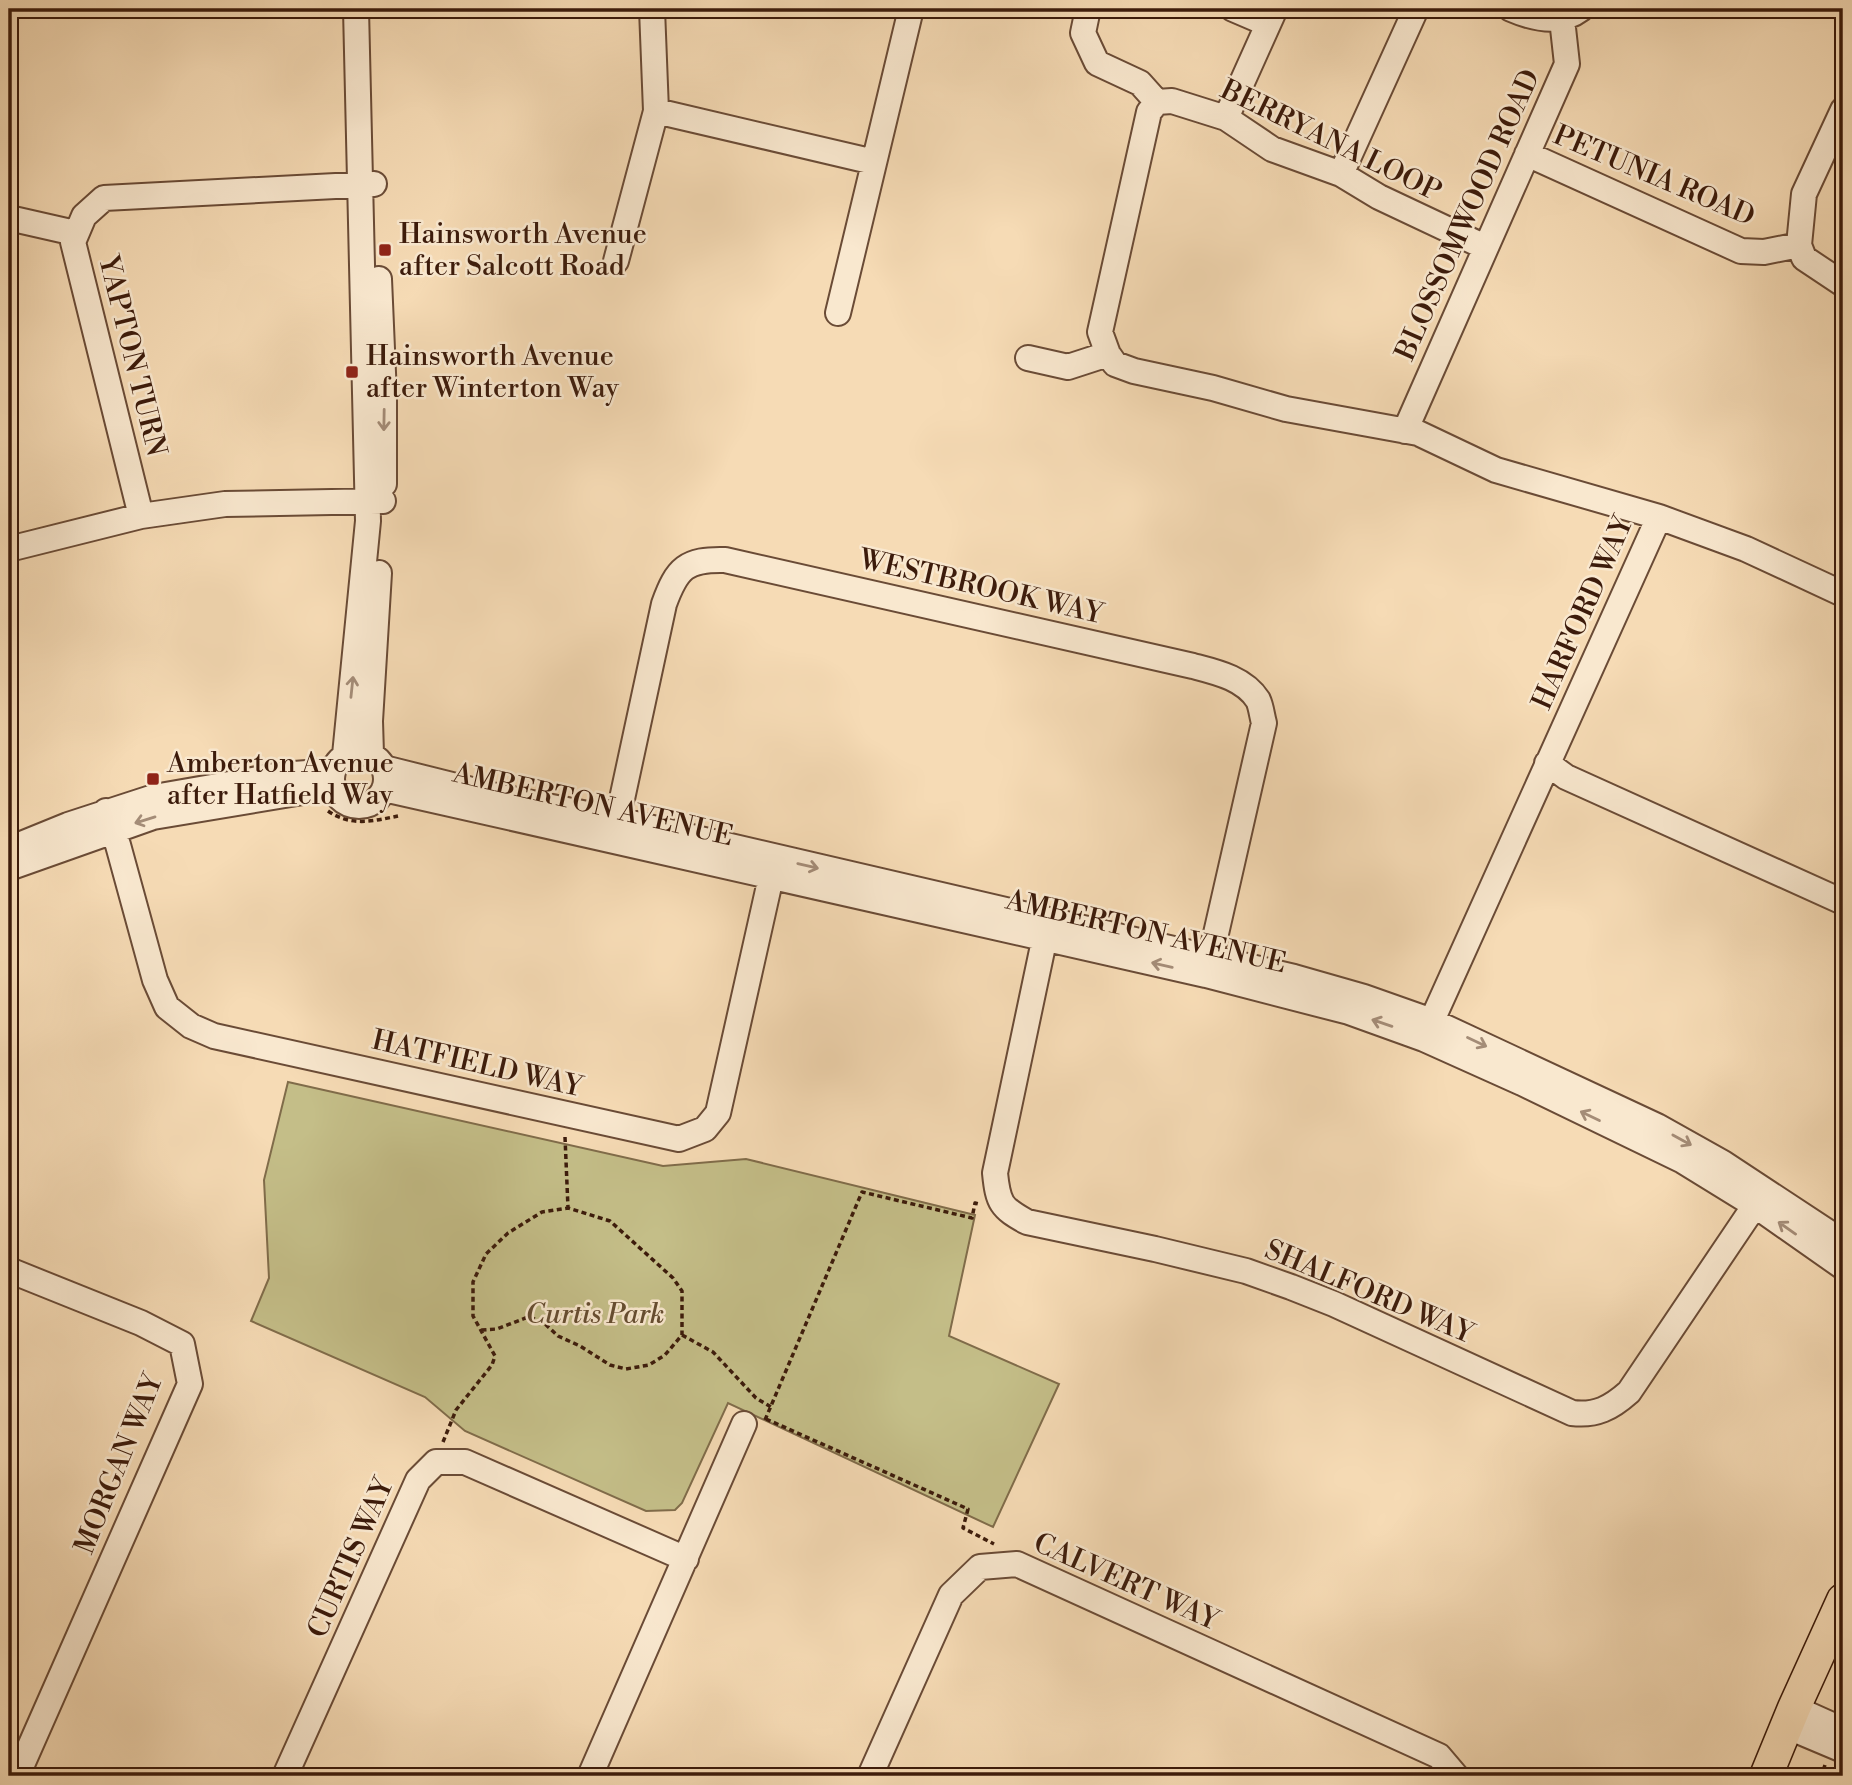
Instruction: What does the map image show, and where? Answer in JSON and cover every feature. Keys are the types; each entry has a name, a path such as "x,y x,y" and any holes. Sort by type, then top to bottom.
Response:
{"main road":[{"path":"1788,1776 1799,1721 1843,1600"},
{"path":"1766,1776 1843,1644"}],"street":[{"path":"356,9 384,396 376,501 370,721 380,770 374,801 358,806 343,800 337,771 368,521 376,501"},
{"path":"368,184 370,9"},
{"path":"616,261 656,111 652,9"},
{"path":"838,313 911,9"},
{"path":"1088,9 1083,33 1097,63 1140,83 1157,102 1149,112 1100,332 1115,364 1286,409 1418,433 1496,470 1659,517"},
{"path":"1226,118 1271,16 1233,9"},
{"path":"1341,174 1416,9"},
{"path":"1511,9 1529,17 1571,14"},
{"name":"BLOSSOMWOOD ROAD","path":"1405,431 1567,64 1571,14"},
{"name":"BERRYANA LOOP","path":"1157,102 1172,101 1226,118 1272,149 1341,174 1379,198 1485,247"},
{"path":"1843,110 1804,194 1799,245 1804,258 1843,284"},
{"path":"656,111 874,162"},
{"name":"PETUNIA ROAD","path":"1527,154 1741,251 1764,252 1799,245"},
{"name":"YAPTON TURN","path":"141,516 73,242 84,216 104,198 368,184"},
{"path":"9,218 75,233"},
{"path":"1028,358 1068,367 1108,354"},
{"path":"9,549 141,516 225,504 376,501"},
{"name":"HARFORD WAY","path":"1428,1030 1659,517 1746,549 1843,594"},
{"name":"WESTBROOK WAY","path":"616,830 664,604 671,585 682,569 700,559 725,559 1179,663 1222,673 1241,684 1258,701 1264,723 1208,966"},
{"path":"9,868 154,797 281,775 337,771 354,752 380,770"},
{"path":"1547,763 1566,777 1843,902"},
{"name":"AMBERTON AVENUE","path":"380,770 616,830 1208,966 1349,1012 1428,1030 1522,1083 1762,1199 1843,1242"},
{"path":"9,849 109,821"},
{"name":"HATFIELD WAY","path":"109,821 155,980 167,1007 191,1026 214,1036 679,1139 705,1129 719,1113 773,867"},
{"path":"997,1198 995,1173 1046,930"},
{"name":"SHALFORD WAY","path":"997,1198 1011,1213 1027,1222 1181,1255 1246,1271 1292,1287 1572,1413 1588,1415 1602,1411 1629,1392 1762,1199"},
{"name":"AMBERTON AVENUE","path":"1762,1199 1843,1267"},
{"name":"MORGAN WAY","path":"9,1270 141,1323 181,1344 190,1384 18,1776"},
{"path":"590,1776 686,1559 755,1421"},
{"name":"CURTIS WAY","path":"285,1776 418,1480 436,1462 443,1462"},
{"path":"443,1462 465,1462 686,1559"},
{"name":"CALVERT WAY","path":"870,1776 951,1595 980,1567 1009,1564 1017,1564 1439,1756 1456,1776"},
{"path":"1799,1721 1843,1730"},
{"path":"1799,1721 1843,1750"}],"path":[{"path":"319,809 351,821 370,822 403,815"},
{"path":"564,1115 568,1208"},
{"path":"997,1198 986,1205 975,1203 972,1218 862,1192 771,1407 755,1421 968,1509 963,1528 1005,1552 1009,1564"},
{"path":"443,1462 443,1441 456,1410 492,1365 495,1356 473,1316 473,1282 486,1254 508,1233 542,1212 568,1208 610,1221 673,1278 682,1291 682,1335 665,1355 649,1365 626,1369 610,1365 558,1336 542,1321 528,1317 497,1329 481,1330"},
{"path":"682,1335 713,1352 756,1398 771,1407"}],"green space":[{"name":"Curtis Park","path":"288,1082 663,1166 746,1159 975,1215 949,1336 1059,1384 993,1527 728,1403 682,1503 675,1510 646,1511 465,1431 425,1397 251,1321 269,1278 264,1180"}],"place":[{"name":"Hainsworth Avenue after Salcott Road","path":"385,250"},
{"name":"Hainsworth Avenue after Winterton Way","path":"352,372"},
{"name":"Amberton Avenue after Hatfield Way","path":"153,779"}]}
